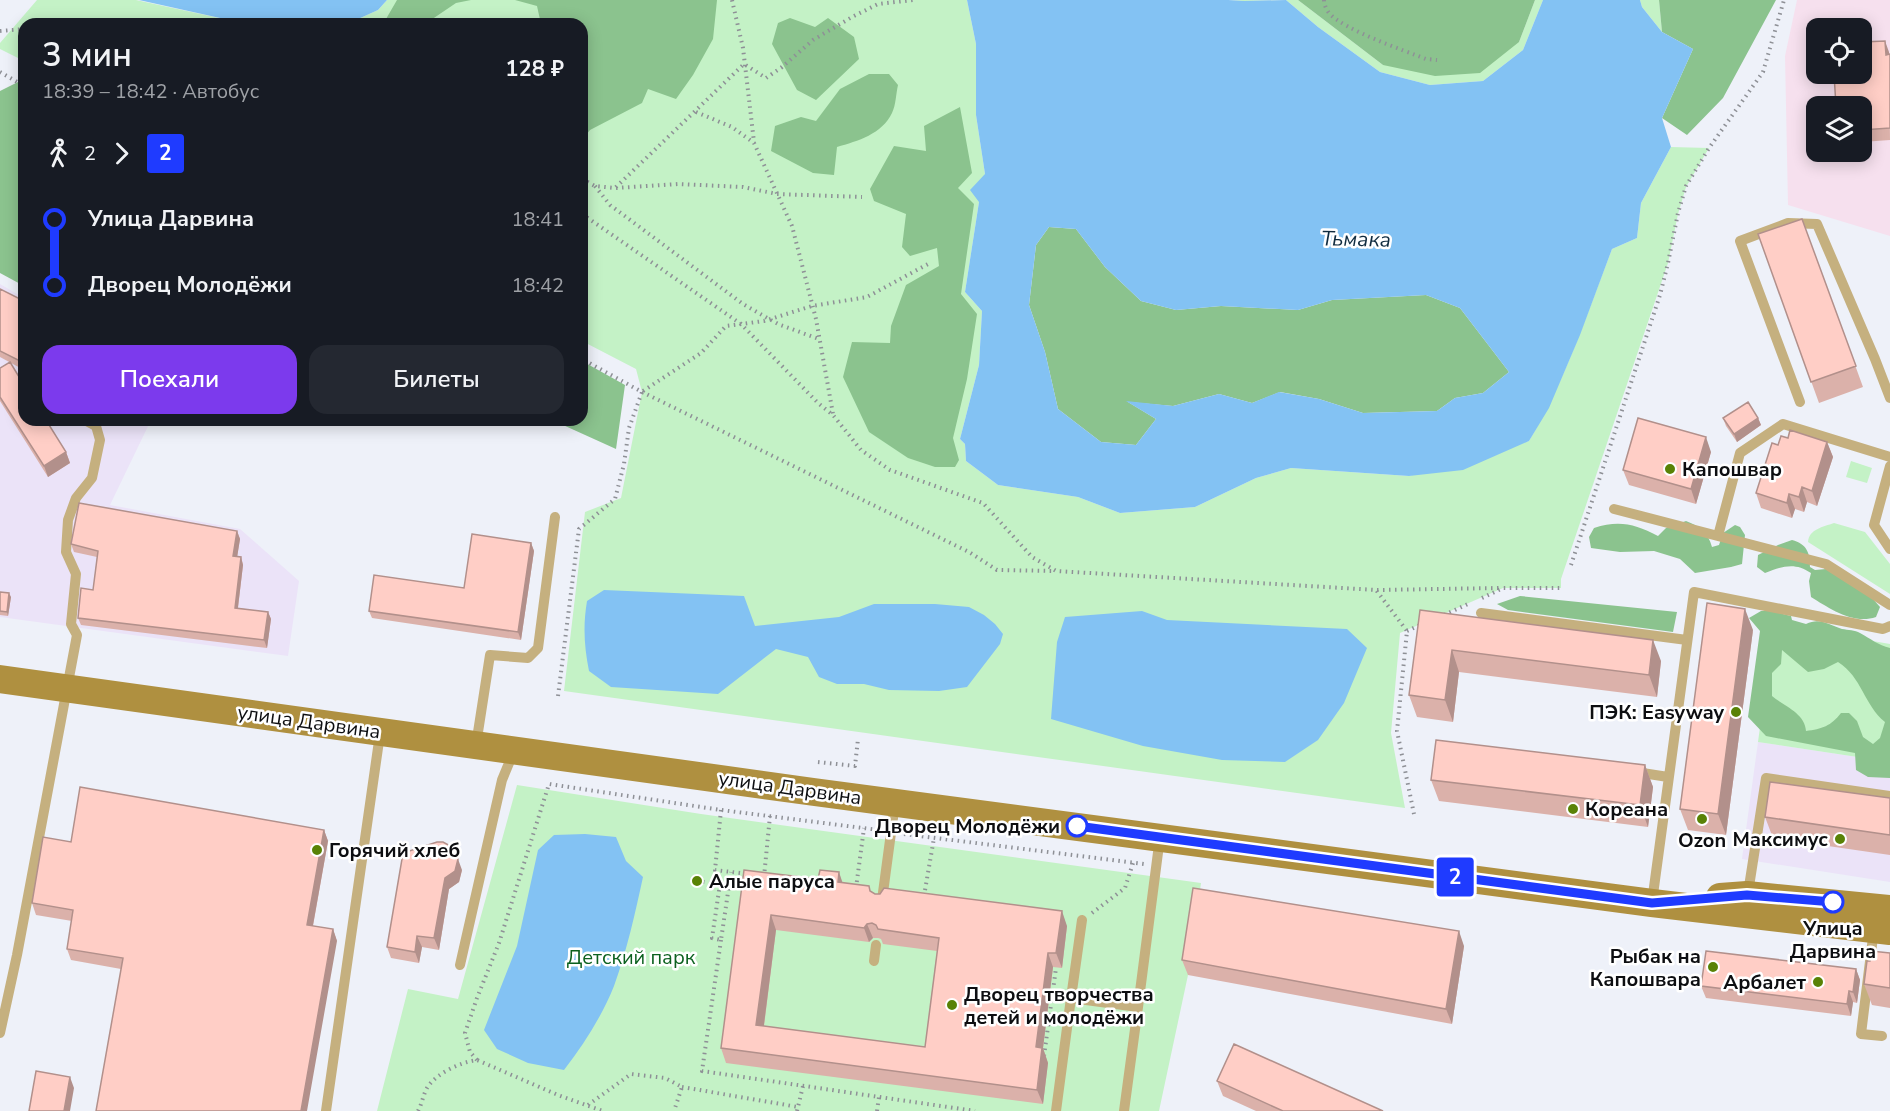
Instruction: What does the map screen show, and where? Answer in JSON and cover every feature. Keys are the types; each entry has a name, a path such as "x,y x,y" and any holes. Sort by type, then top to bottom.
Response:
{"main road":[{"name":"улица Дарвина","path":"0,679 895,803 1652,903 1885,923"},
{"name":"улица Дарвина","path":"1652,903 1747,895 1885,923"}],"lane":[{"path":"1800,402 1740,241 1788,223 1817,224 1890,398"},
{"path":"1718,536 1740,453 1783,424 1890,457"},
{"path":"0,1033 17,955 77,634 71,624 76,574 66,552 68,520 76,498 92,478 100,440 96,426"},
{"path":"1890,466 1874,525 1890,549"},
{"path":"1614,510 1826,564 1890,605"},
{"path":"476,745 490,655 528,658 538,648 555,517"},
{"path":"1652,903 1694,592 1883,629 1890,627"},
{"path":"1481,613 1687,640"},
{"path":"326,1111 380,731"},
{"path":"460,965 501,780 514,751"},
{"path":"1622,771 1668,777"},
{"path":"1747,895 1766,777 1890,796"},
{"path":"882,902 895,803"},
{"path":"1124,1111 1160,837"},
{"path":"1056,1111 1082,920"},
{"path":"1882,1036 1861,1034 1885,923"},
{"path":"874,961 876,945"},
{"path":"1071,998 1138,1007"}],"path":[{"path":"732,0 742,48 754,143 792,226 812,306 833,415"},
{"path":"744,64 766,78 813,40 852,17 878,4 913,0"},
{"path":"1324,0 1328,13 1346,26 1426,59 1437,60"},
{"path":"1571,565 1660,295 1686,186 1714,140 1763,72 1784,0"},
{"path":"0,31 18,29"},
{"path":"615,188 744,64"},
{"path":"0,72 18,82"},
{"path":"696,112 732,127 754,143"},
{"path":"588,182 595,186 615,188 678,183 743,188 777,194 862,197"},
{"path":"595,186 610,205 743,304 778,324 819,339"},
{"path":"588,218 741,324 818,403 833,415 861,450 890,470 983,503 1032,557 1056,571"},
{"path":"558,696 579,529 615,499 624,464 629,428 642,392 701,353 726,326 769,319 812,306 867,297 928,264"},
{"path":"588,362 642,392 969,552 997,570 1056,571 1376,590 1503,588"},
{"path":"1376,590 1407,631 1397,731 1414,814"},
{"path":"818,762 855,766 858,739"},
{"path":"603,1111 558,1095 477,1060 470,1052 465,1034 499,943 549,784 721,810 1156,866"},
{"path":"764,876 770,816"},
{"path":"856,889 864,828"},
{"path":"924,898 934,838"},
{"path":"1082,920 1125,888 1133,862"},
{"path":"731,872 702,1071 975,1111"},
{"path":"697,881 749,888"},
{"path":"720,884 712,938 721,940"},
{"path":"1046,1061 1043,1060 1056,968"},
{"path":"418,1111 428,1086 451,1067 477,1060"},
{"path":"588,1106 631,1074 665,1078 682,1087 798,1109 803,1086"},
{"path":"674,1111 682,1087"},
{"path":"877,1111 879,1097"}],"shaded area":[{"path":"1797,0 1890,0 1890,236 1788,205 1785,56"},
{"path":"0,284 18,294 18,426 148,426 110,505 240,529 299,581 288,656 0,617"},
{"path":"1890,727 1890,882 1742,859 1758,742 1884,761"}],"green space":[{"path":"37,0 136,0 219,18 22,18"},
{"path":"387,0 967,0 976,44 976,115 985,174 965,292 982,311 979,365 960,439 965,444 966,461 998,485 1078,497 1120,513 1195,507 1256,478 1291,468 1409,476 1529,441 1554,395 1612,249 1637,238 1641,203 1671,147 1709,148 1686,187 1668,263 1561,579 1561,588 1503,588 1400,633 1391,733 1405,808 564,691 585,512 621,498 642,392 636,369 588,344 588,18 360,18 378,10"},
{"path":"397,0 471,0 456,3 434,18 387,18"},
{"path":"515,0 717,0 713,39 693,75 676,99 648,89 642,103 588,132 588,18 540,18 537,6"},
{"path":"1228,0 1286,0 1244,1"},
{"path":"1286,0 1298,0 1383,65 1519,42 1535,0 1543,0 1523,50 1483,81 1430,85 1380,72 1318,27"},
{"path":"1298,0 1535,0 1519,42 1480,73 1435,76 1383,65"},
{"path":"1640,0 1659,0 1662,32 1642,7"},
{"path":"1659,0 1776,0 1723,98 1687,135 1662,118 1693,49 1662,32"},
{"path":"790,18 815,27 828,18 854,37 859,59 816,100 797,90 772,44 778,23"},
{"path":"18,22 18,58 0,49 0,43"},
{"path":"869,74 889,74 898,85 893,110 888,120 876,131 837,147 834,175 813,173 771,151 775,126 801,117 816,121 840,89"},
{"path":"18,82 18,283 0,273 0,91"},
{"path":"960,107 972,173 958,188 974,204 961,294 977,314 967,379 953,438 959,460 955,467 935,467 908,458 869,432 843,377 852,342 890,343 891,326 906,285 939,266 937,248 910,256 902,247 906,214 874,201 870,189 894,146 926,151 924,126"},
{"path":"1049,227 1076,229 1105,267 1141,301 1176,310 1221,306 1298,310 1332,300 1426,295 1460,308 1509,372 1483,393 1455,398 1437,411 1363,413 1319,399 1280,392 1252,403 1219,394 1173,406 1128,402 1156,419 1136,445 1101,442 1058,409 1045,352 1029,305 1036,245"},
{"path":"588,364 625,385 616,449 565,426 588,426"},
{"path":"1851,461 1872,468 1867,483 1846,477"},
{"path":"1686,521 1702,530 1712,547 1719,545 1723,533 1735,525 1740,527 1745,535 1742,564 1695,573 1680,559 1654,551 1620,552 1591,548 1589,537 1594,528 1611,524 1627,524 1658,536 1666,528"},
{"path":"1834,523 1865,532 1890,564 1890,594 1808,542 1814,531"},
{"path":"1792,540 1807,550 1810,567 1815,570 1826,569 1873,599 1880,607 1876,617 1859,619 1850,617 1811,597 1809,581 1811,573 1800,567 1789,566 1765,573 1757,567 1758,555"},
{"path":"1520,596 1677,612 1673,632 1508,610 1497,604"},
{"path":"1761,611 1771,611 1791,616 1792,620 1806,624 1820,621 1842,629 1856,631 1890,648 1890,778 1868,777 1856,770 1855,753 1766,736 1748,717 1760,631 1749,618","holes":["1782,650 1808,672 1824,669 1838,662 1846,668 1853,675 1872,708 1885,722 1880,738 1873,744 1863,737 1857,721 1849,713 1841,713 1826,726 1806,731 1802,719 1772,696 1772,673 1781,664"]},
{"path":"1774,624 1890,644 1890,727 1884,761 1758,742"},
{"name":"Детский парк","path":"517,785 701,814 1201,883 1188,975 1159,1111 377,1111 408,989 458,999"}],"water":[{"path":"139,0 387,0 378,10 360,18 220,18"},
{"name":"Тьмака","path":"967,0 1286,0 1318,27 1380,72 1430,85 1483,81 1523,50 1543,0 1640,0 1642,7 1662,32 1693,49 1662,118 1671,147 1641,203 1637,238 1612,249 1580,335 1549,408 1529,441 1463,470 1409,476 1291,468 1256,478 1195,507 1120,513 1078,497 998,485 966,461 965,444 960,439 979,365 982,311 965,292 979,202 970,190 985,174 976,115 976,44","holes":["1049,227 1076,229 1105,267 1141,301 1176,310 1221,306 1298,310 1332,300 1426,295 1460,308 1509,372 1483,393 1455,398 1437,411 1363,413 1319,399 1279,392 1252,403 1219,394 1173,406 1126,401 1156,419 1136,445 1101,442 1058,409 1045,352 1029,305 1036,245"]},
{"path":"604,590 744,596 755,626 839,617 874,604 935,604 969,607 984,615 1003,634 1000,644 967,687 939,691 889,690 864,684 837,684 819,677 808,657 776,649 718,694 611,687 589,671 585,644 587,601"},
{"path":"1142,611 1167,620 1347,629 1367,648 1344,703 1318,740 1285,762 1222,760 1143,746 1051,719 1057,642 1065,617"},
{"path":"585,834 616,837 626,861 643,877 627,945 614,986 592,1030 564,1070 528,1063 497,1049 484,1030 517,946 538,850 554,835"}],"building":[{"path":"1885,41 1886,55 1890,54 1890,128 1872,129 1872,96 1835,96 1835,84 1872,84 1872,42"},
{"path":"1802,219 1856,366 1811,382 1758,234"},
{"path":"0,289 18,298 18,360 0,351"},
{"path":"10,362 18,375 18,425 0,397 0,368"},
{"path":"1748,402 1758,418 1734,434 1723,418"},
{"name":"Капошвар","path":"1638,418 1706,437 1691,489 1623,470"},
{"path":"18,426 50,426 66,452 44,466"},
{"path":"1790,430 1827,442 1812,491 1802,487 1799,497 1789,494 1787,503 1756,493 1772,443 1778,445 1781,436 1788,438"},
{"path":"79,503 237,531 233,556 241,557 235,608 268,612 264,640 78,618 81,588 93,590 98,551 71,544"},
{"path":"472,534 531,543 518,632 369,611 374,575 464,588"},
{"path":"0,592 9,593 7,612 0,611"},
{"path":"1707,603 1745,609 1718,814 1680,809"},
{"path":"1420,610 1653,640 1649,675 1452,650 1445,700 1409,695"},
{"path":"1436,740 1645,765 1640,805 1431,780"},
{"path":"1770,782 1890,798 1890,835 1765,817"},
{"path":"80,787 324,830 307,925 333,929 301,1111 96,1111 123,958 67,949 73,910 32,903 43,837 71,842"},
{"path":"443,842 454,848 458,859 455,871 445,878 434,938 417,936 415,952 387,947 403,853"},
{"path":"744,870 818,879 820,870 839,872 838,882 869,886 870,891 875,894 880,894 884,888 1062,911 1056,953 1048,953 1036,1047 1042,1048 1037,1090 721,1048","holes":["771,915 864,928 867,924 872,923 878,929 939,938 925,1047 756,1025"]},
{"path":"1193,888 1459,931 1446,1009 1182,960"},
{"path":"1706,951 1856,969 1853,992 1849,991 1847,1004 1701,986"},
{"path":"1871,951 1890,953 1890,988 1864,984 1867,961 1870,961"},
{"path":"1234,1044 1383,1111 1283,1111 1217,1081"},
{"path":"36,1071 70,1077 64,1111 29,1111"}],"bus line":[{"name":"2","path":"1077,826 1652,903 1747,895 1833,902"}],"place":[{"name":"Капошвар","path":"1670,469"},
{"name":"ПЭК: Easyway","path":"1736,712"},
{"name":"Кореана","path":"1573,809"},
{"name":"Ozon","path":"1702,819"},
{"name":"Дворец Молодёжи","path":"1077,826"},
{"name":"Максимус","path":"1840,839"},
{"name":"Горячий хлеб","path":"317,850"},
{"name":"Алые паруса","path":"697,881"},
{"name":"Улица Дарвина","path":"1833,902"},
{"name":"Рыбак на Капошвара","path":"1713,967"},
{"name":"Арбалет","path":"1818,982"},
{"name":"Дворец творчества детей и молодёжи","path":"952,1005"}]}
